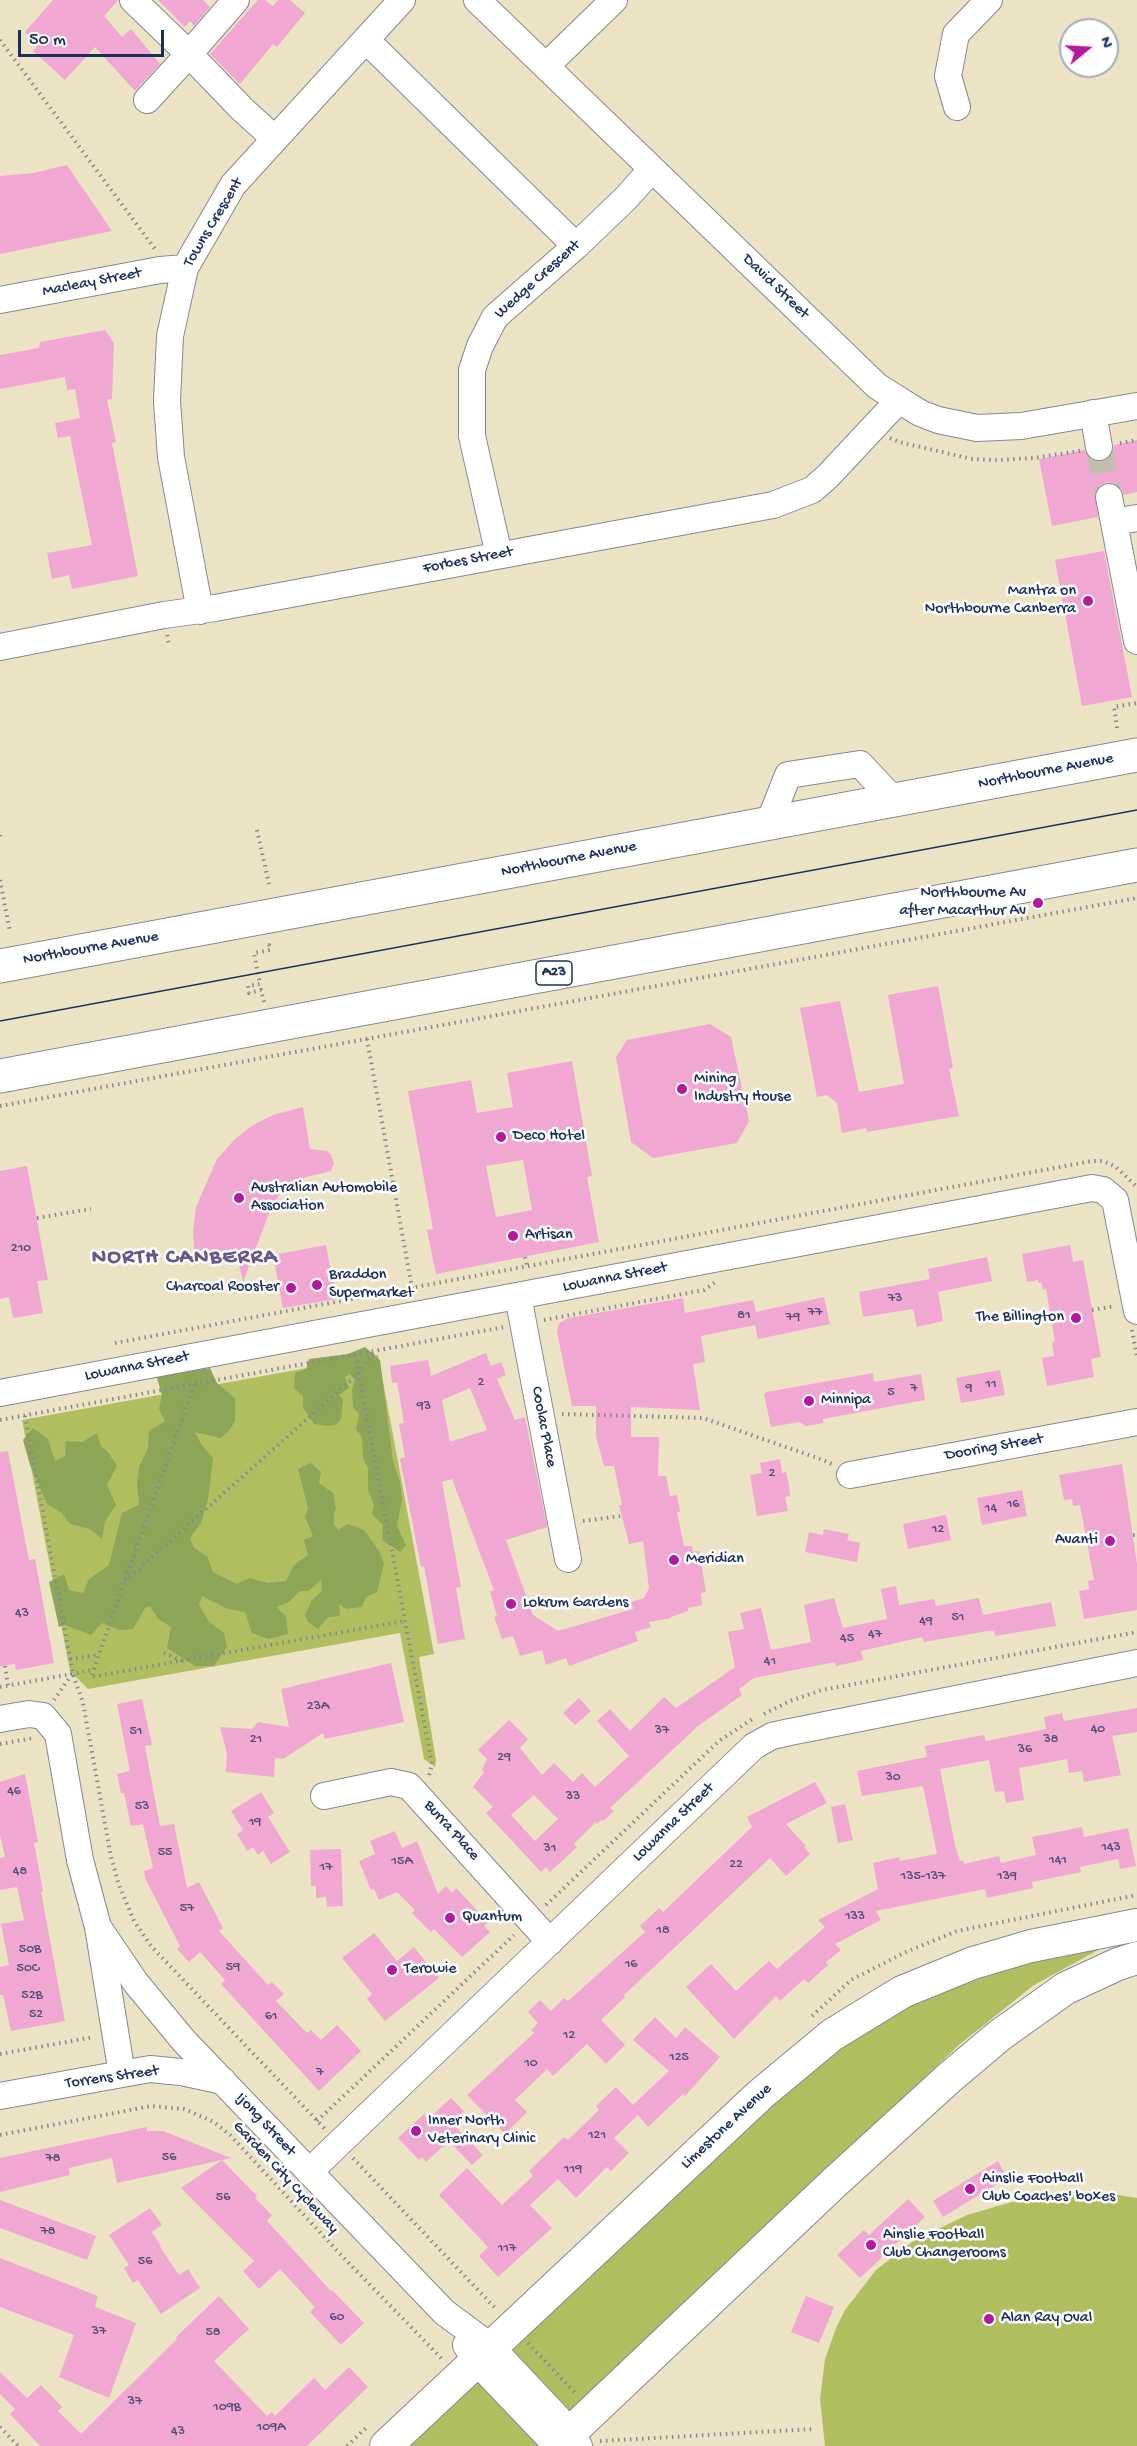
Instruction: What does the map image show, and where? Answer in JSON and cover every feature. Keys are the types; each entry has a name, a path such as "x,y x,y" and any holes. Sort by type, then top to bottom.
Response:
{"highway":[{"name":"Northbourne Avenue","path":"0,966 1137,755"},
{"name":"A23","path":"0,1076 271,1041 1137,865"}],"main road":[{"name":"Limestone Avenue","path":"386,2446 494,2336 761,2094 832,2035 902,1992 973,1963 1031,1946 1137,1924"},
{"path":"573,2438 844,2174 949,2078 1000,2035 1066,1988 1118,1964 1137,1958"}],"street":[{"path":"133,0 275,139"},
{"path":"147,100 236,0"},
{"name":"Towns Crescent","path":"200,610 171,457 167,401 170,336 185,268 232,185 402,0"},
{"name":"David Street","path":"477,0 877,386 920,413 938,420 977,429 1021,426 1137,406"},
{"path":"546,66 614,0"},
{"path":"957,107 948,76 956,34 989,0"},
{"path":"366,40 576,246"},
{"name":"Wedge Crescent","path":"499,555 472,436 472,370 495,317 576,246 626,198 652,169"},
{"name":"Macleay Street","path":"0,300 160,270 185,268"},
{"name":"Forbes Street","path":"0,647 164,615 773,505 812,490 899,400"},
{"path":"1093,413 1099,447"},
{"path":"1120,512 1137,641"},
{"path":"769,823 789,774 860,764 894,800"},
{"name":"Lowanna Street","path":"0,1393 1092,1188 1103,1190 1115,1200 1128,1308"},
{"name":"Coolac Place","path":"518,1296 568,1559"},
{"name":"Dooring Street","path":"850,1474 1137,1422"},
{"name":"Lowanna Street","path":"309,2172 754,1746 772,1736 1137,1663"},
{"path":"0,1719 29,1714 44,1716"},
{"name":"Ijong Street","path":"44,1716 58,1734 60,1741 80,1860 98,1927 122,2074"},
{"name":"Burra Place","path":"324,1796 391,1782 409,1786 550,1942"},
{"name":"Ijong Street","path":"98,1927 136,1983 184,2042 444,2312 494,2336 573,2438"},
{"name":"Torrens Street","path":"0,2096 150,2069 181,2072 223,2081"}],"path":[{"path":"0,40 157,252"},
{"path":"889,437 943,453 972,459 999,460 1034,458 1137,440"},
{"path":"1118,728 1114,707 1137,703"},
{"path":"257,830 269,884"},
{"path":"0,880 10,932"},
{"path":"0,1106 271,1041 367,1039 1137,898"},
{"path":"248,920 254,948 268,945 270,950 255,953 260,984 248,986 249,993 261,990 271,1041"},
{"path":"367,1039 412,1288"},
{"path":"115,1343 1092,1161 1103,1161 1116,1167 1137,1186"},
{"path":"36,1218 91,1209"},
{"path":"525,1257 527,1266"},
{"path":"0,1420 704,1290"},
{"path":"1092,1310 1128,1308"},
{"path":"124,1581 358,1374 376,1351"},
{"path":"355,1355 432,1764 422,1799"},
{"path":"194,1385 91,1677 404,1621"},
{"path":"540,1413 703,1418 823,1460 850,1474"},
{"path":"25,1416 70,1659 83,1703 111,1857 134,1922 151,1946"},
{"path":"561,1523 621,1516"},
{"path":"822,1690 1137,1632"},
{"path":"164,1653 183,1662"},
{"path":"70,1659 99,1655"},
{"path":"5,1666 8,1686"},
{"path":"0,1687 93,1670"},
{"path":"44,1716 73,1674"},
{"path":"852,1980 906,1952 957,1931 1137,1894"},
{"path":"0,2054 116,2035"},
{"name":"Garden City Cycleway","path":"0,2135 151,2106 184,2109 207,2118 230,2135 341,2255 441,2358"},
{"path":"494,2336 573,2438 814,2429"},
{"path":"0,2427 18,2446"}],"green space":[{"path":"365,1347 380,1360 393,1461 400,1482 402,1499 397,1526 406,1545 400,1552 382,1540 383,1525 372,1514 374,1505 368,1490 368,1468 363,1458 362,1437 356,1429 359,1414 353,1407 352,1391 355,1379 350,1374 345,1377 349,1388 339,1395 343,1399 341,1419 337,1424 329,1426 314,1424 303,1407 303,1396 294,1388 295,1373 306,1369 309,1359 348,1354"},
{"path":"378,1355 434,1654 419,1657 436,1760 435,1767 424,1759 400,1633 88,1689 70,1671 22,1420"},
{"path":"183,1364 191,1371 210,1368 217,1383 235,1398 235,1421 229,1431 220,1438 195,1432 201,1444 213,1458 208,1499 201,1523 190,1538 194,1548 207,1556 213,1572 237,1584 250,1578 268,1583 286,1581 294,1565 308,1555 304,1540 313,1536 305,1517 308,1508 298,1469 311,1463 321,1472 319,1483 333,1493 336,1509 334,1525 338,1530 348,1524 364,1530 379,1551 384,1564 377,1592 366,1597 362,1607 346,1609 339,1604 340,1616 328,1617 318,1629 308,1622 305,1615 312,1600 322,1591 321,1580 308,1591 300,1591 289,1602 276,1607 286,1616 288,1634 269,1639 252,1633 245,1612 228,1609 202,1596 199,1605 209,1622 224,1633 227,1647 214,1666 195,1666 167,1648 171,1627 158,1619 150,1606 145,1608 133,1629 119,1630 102,1623 91,1635 65,1625 59,1627 49,1582 64,1574 69,1590 83,1593 89,1579 109,1565 122,1513 139,1505 137,1483 139,1467 148,1448 149,1431 165,1421 159,1409 162,1395 157,1378 165,1365"},
{"path":"33,1428 48,1439 55,1461 65,1456 66,1441 82,1442 97,1433 101,1446 117,1466 107,1485 116,1505 105,1522 102,1539 90,1529 70,1524 61,1512 47,1504 30,1465 23,1440"},
{"path":"1108,1939 1100,1949 1034,1985 960,2044 538,2446 407,2446 820,2057 903,1998"},
{"name":"Alan Ray Oval","path":"1078,2193 1112,2194 1137,2198 1137,2446 825,2446 820,2399 825,2359 845,2310 876,2270 912,2242 967,2215 1012,2202"}],"building":[{"path":"53,0 118,0 104,16 122,37 131,29 160,64 135,91 95,47 65,80 33,51 38,45 25,32"},
{"path":"158,0 203,0 210,7 194,26 190,21 185,27"},
{"path":"258,0 265,0 273,6 278,0 290,0 305,13 277,47 273,44 240,84 210,54"},
{"path":"67,165 112,231 0,254 0,176 34,173"},
{"path":"105,330 114,343 112,399 107,400 116,442 112,443 138,576 72,589 69,575 52,579 47,553 92,545 70,436 58,438 55,423 80,418 75,389 67,390 65,377 0,389 0,355 39,348 40,342"},
{"path":"1137,440 1137,492 1124,495 1121,488 1114,483 1106,482 1099,486 1095,493 1098,517 1052,526 1039,459 1084,450 1093,461 1102,462 1113,453 1114,445"},
{"name":"Mantra on Northbourne Canberra","path":"1104,551 1132,697 1082,706 1055,560"},
{"path":"938,986 953,1068 949,1069 959,1116 867,1132 866,1128 842,1133 837,1103 827,1095 817,1097 800,1008 840,1001 859,1092 904,1084 888,995"},
{"name":"Mining Industry House","path":"710,1024 731,1037 749,1121 737,1143 653,1158 631,1142 616,1057 627,1040"},
{"name":"Deco Hotel","path":"572,1061 592,1176 587,1177 599,1242 436,1274 427,1230 433,1229 408,1091 471,1080 477,1113 513,1107 507,1073","holes":["523,1160 532,1210 496,1217 486,1166"]},
{"name":"Australian Automobile Association","path":"303,1107 310,1149 327,1151 331,1155 334,1163 331,1171 306,1177 284,1188 271,1208 243,1282 237,1255 195,1262 193,1232 196,1207 217,1159 235,1139 253,1125 273,1115"},
{"path":"27,1166 48,1280 37,1281 43,1313 13,1318 9,1297 0,1299 0,1171"},
{"path":"326,1245 336,1299 283,1308 273,1255"},
{"name":"The Billington","path":"1070,1245 1073,1262 1083,1260 1101,1357 1091,1359 1094,1377 1047,1386 1042,1358 1054,1356 1052,1342 1055,1341 1046,1289 1043,1290 1038,1280 1027,1282 1022,1254"},
{"path":"987,1257 992,1281 938,1292 943,1321 917,1327 913,1309 863,1317 859,1292 930,1279 928,1269"},
{"path":"824,1297 830,1324 758,1339 755,1325 701,1336 705,1362 693,1364 700,1410 631,1407 631,1437 659,1437 658,1476 666,1476 670,1496 677,1495 680,1512 677,1512 684,1546 692,1546 693,1552 699,1551 706,1592 701,1593 702,1605 688,1608 688,1611 671,1618 649,1622 651,1627 635,1632 638,1641 569,1666 566,1658 546,1665 542,1650 520,1656 513,1636 502,1639 494,1617 497,1616 490,1592 494,1590 452,1479 442,1482 461,1587 456,1588 465,1639 438,1644 424,1566 421,1567 400,1459 405,1457 399,1424 404,1423 397,1382 392,1383 390,1366 428,1360 431,1376 486,1353 491,1366 501,1362 506,1375 497,1379 515,1420 525,1417 547,1527 506,1540 533,1615 558,1631 633,1609 631,1602 644,1598 649,1588 643,1541 629,1544 619,1505 622,1505 614,1466 604,1466 596,1436 596,1406 572,1406 557,1332 559,1323 569,1318 683,1298 685,1313 753,1300 756,1312","holes":["470,1388 487,1430 450,1442 442,1400"]},
{"path":"1000,1370 1005,1395 961,1403 956,1378"},
{"path":"873,1373 874,1382 921,1374 925,1400 823,1419 823,1423 806,1426 799,1422 771,1427 764,1394 767,1392"},
{"path":"8,1451 29,1560 35,1559 54,1663 16,1670 15,1664 0,1666 0,1452"},
{"path":"780,1459 782,1473 786,1472 789,1485 790,1496 785,1497 788,1511 757,1516 750,1475 762,1473 760,1463"},
{"name":"Avanti","path":"1122,1464 1137,1564 1137,1610 1084,1619 1079,1591 1089,1589 1088,1581 1094,1580 1080,1505 1073,1506 1072,1499 1064,1500 1059,1475"},
{"path":"1022,1490 1027,1516 982,1525 977,1498"},
{"path":"946,1515 951,1540 908,1549 903,1524"},
{"path":"824,1529 849,1534 847,1540 860,1543 857,1562 805,1552 809,1532 823,1535"},
{"path":"896,1586 899,1605 934,1599 936,1606 979,1598 983,1615 1051,1602 1056,1626 995,1636 994,1630 924,1642 922,1637 861,1651 863,1660 836,1666 835,1662 754,1678 739,1689 742,1695 698,1726 610,1808 614,1811 603,1821 597,1824 596,1822 574,1844 577,1847 550,1872 546,1867 541,1872 486,1813 493,1807 473,1787 484,1772 482,1770 487,1759 478,1750 509,1720 528,1739 520,1748 542,1775 554,1763 573,1782 582,1773 595,1787 629,1756 597,1721 610,1709 630,1731 664,1697 676,1708 735,1667 728,1632 744,1629 740,1613 761,1608 771,1650 811,1642 804,1605 834,1598 843,1628 887,1619 881,1589","holes":["534,1795 558,1819 535,1841 511,1815"]},
{"path":"391,1663 404,1722 325,1739 323,1733 283,1759 275,1758 274,1777 226,1772 227,1753 220,1727 252,1729 258,1722 289,1727 281,1689"},
{"path":"579,1698 591,1711 575,1725 563,1713"},
{"path":"142,1699 152,1745 145,1746 160,1826 174,1824 187,1888 199,1882 223,1928 219,1931 268,1985 272,1982 284,1994 276,2001 307,2033 311,2030 321,2040 337,2025 361,2051 319,2091 221,1984 225,1980 200,1952 189,1962 177,1949 180,1946 146,1880 144,1871 153,1868 143,1824 131,1826 124,1793 121,1793 117,1774 130,1771 117,1704"},
{"path":"1137,1708 1137,1732 1112,1736 1121,1775 1084,1782 1082,1771 1069,1773 1067,1759 1019,1768 1024,1800 1006,1803 1004,1791 995,1792 989,1760 940,1769 955,1845 960,1861 963,1860 964,1864 999,1856 1001,1863 1036,1855 1032,1837 1082,1827 1084,1837 1128,1828 1136,1866 1120,1869 1118,1859 1080,1867 1081,1872 1032,1882 1033,1888 987,1898 985,1889 876,1911 881,1920 835,1944 841,1950 826,1962 828,1965 808,1983 804,1979 780,2001 776,1996 734,2039 686,1987 711,1964 736,1991 769,1961 777,1969 825,1927 818,1920 878,1889 873,1863 899,1857 900,1861 937,1854 923,1786 862,1796 857,1771 927,1757 925,1746 984,1735 986,1741 1046,1729 1044,1717 1062,1713 1064,1721"},
{"path":"25,1774 38,1842 34,1843 43,1891 41,1892 65,2021 11,2031 3,1995 0,1995 0,1967 9,1965 1,1924 24,1920 17,1887 0,1890 0,1858 5,1857 0,1835 0,1782"},
{"path":"815,1782 827,1803 786,1824 806,1846 804,1847 810,1854 786,1876 770,1858 624,1995 625,1997 601,2020 625,2045 606,2064 587,2044 553,2076 547,2069 515,2100 527,2112 505,2134 467,2095 534,2033 531,2030 538,2023 528,2012 540,2000 551,2011 564,1998 568,2001 645,1932 640,1926 659,1908 663,1912 752,1827 747,1817"},
{"path":"261,1792 274,1813 268,1817 290,1852 271,1864 263,1851 258,1855 253,1847 247,1851 237,1834 243,1830 231,1811"},
{"path":"845,1804 853,1840 838,1843 831,1807"},
{"path":"395,1831 402,1848 417,1841 438,1894 446,1886 452,1893 456,1888 488,1922 484,1926 490,1932 462,1957 434,1929 431,1932 412,1913 415,1910 397,1892 379,1900 374,1889 371,1890 359,1861 375,1854 370,1841"},
{"path":"341,1849 343,1906 327,1907 326,1897 316,1898 316,1886 311,1886 310,1850"},
{"name":"Terowie","path":"374,1933 397,1961 414,1947 439,1978 385,2021 367,1999 372,1994 342,1958"},
{"path":"655,2017 676,2038 685,2027 720,2057 685,2096 683,2094 648,2127 638,2115 614,2138 629,2153 611,2171 607,2167 576,2198 558,2179 530,2205 552,2228 498,2277 479,2256 488,2247 439,2195 467,2168 502,2205 533,2176 529,2171 564,2137 568,2140 599,2110 596,2106 616,2087 633,2105 669,2071 633,2040"},
{"path":"451,2098 464,2111 452,2123 483,2155 472,2165 449,2141 426,2162 422,2157 419,2160 398,2138 424,2114 428,2119"},
{"path":"147,2127 147,2131 163,2131 231,2158 117,2183 112,2158 69,2168 70,2175 0,2192 0,2158"},
{"path":"222,2160 272,2215 267,2221 331,2291 364,2323 341,2345 310,2312 315,2307 280,2269 259,2289 243,2271 254,2261 181,2188"},
{"name":"Ainslie Football Club Coaches' boxes","path":"998,2161 1007,2178 943,2217 933,2201"},
{"name":"Ainslie Football Club Changerooms","path":"908,2199 925,2217 860,2278 837,2255 864,2230 869,2235"},
{"path":"0,2200 96,2236 87,2260 0,2228"},
{"path":"150,2208 162,2225 152,2232 160,2247 179,2275 188,2269 200,2288 161,2314 138,2280 133,2283 124,2268 129,2265 109,2235"},
{"path":"0,2258 98,2296 95,2307 136,2323 109,2398 59,2377 74,2335 0,2307"},
{"path":"219,2296 249,2329 214,2361 267,2416 272,2412 275,2416 314,2378 325,2390 349,2367 368,2387 307,2446 40,2446 10,2414 15,2409 0,2394 0,2372 27,2398 41,2385 62,2407 58,2411 81,2434"},
{"path":"806,2296 834,2307 819,2343 791,2332"}],"tunnel":[{"path":"1099,447 1109,497"}],"tram line":[{"path":"0,1021 1137,810"}],"place":[{"name":"Mantra on Northbourne Canberra","path":"1088,601"},
{"name":"Northbourne Av after Macarthur Av","path":"1038,903"},
{"name":"Mining Industry House","path":"682,1089"},
{"name":"Deco Hotel","path":"501,1137"},
{"name":"Australian Automobile Association","path":"239,1198"},
{"name":"Artisan","path":"513,1236"},
{"name":"Braddon Supermarket","path":"317,1285"},
{"name":"Charcoal Rooster","path":"291,1288"},
{"name":"The Billington","path":"1076,1318"},
{"name":"Minnipa","path":"809,1401"},
{"name":"Avanti","path":"1110,1541"},
{"name":"Meridian","path":"674,1560"},
{"name":"Lokrum Gardens","path":"511,1604"},
{"name":"Quantum","path":"450,1918"},
{"name":"Terowie","path":"392,1970"},
{"name":"Inner North Veterinary Clinic","path":"416,2131"},
{"name":"Ainslie Football Club Coaches' boxes","path":"970,2189"},
{"name":"Ainslie Football Club Changerooms","path":"871,2245"},
{"name":"Alan Ray Oval","path":"989,2319"}],"district":[{"name":"NORTH CANBERRA","path":"185,1259"}]}
